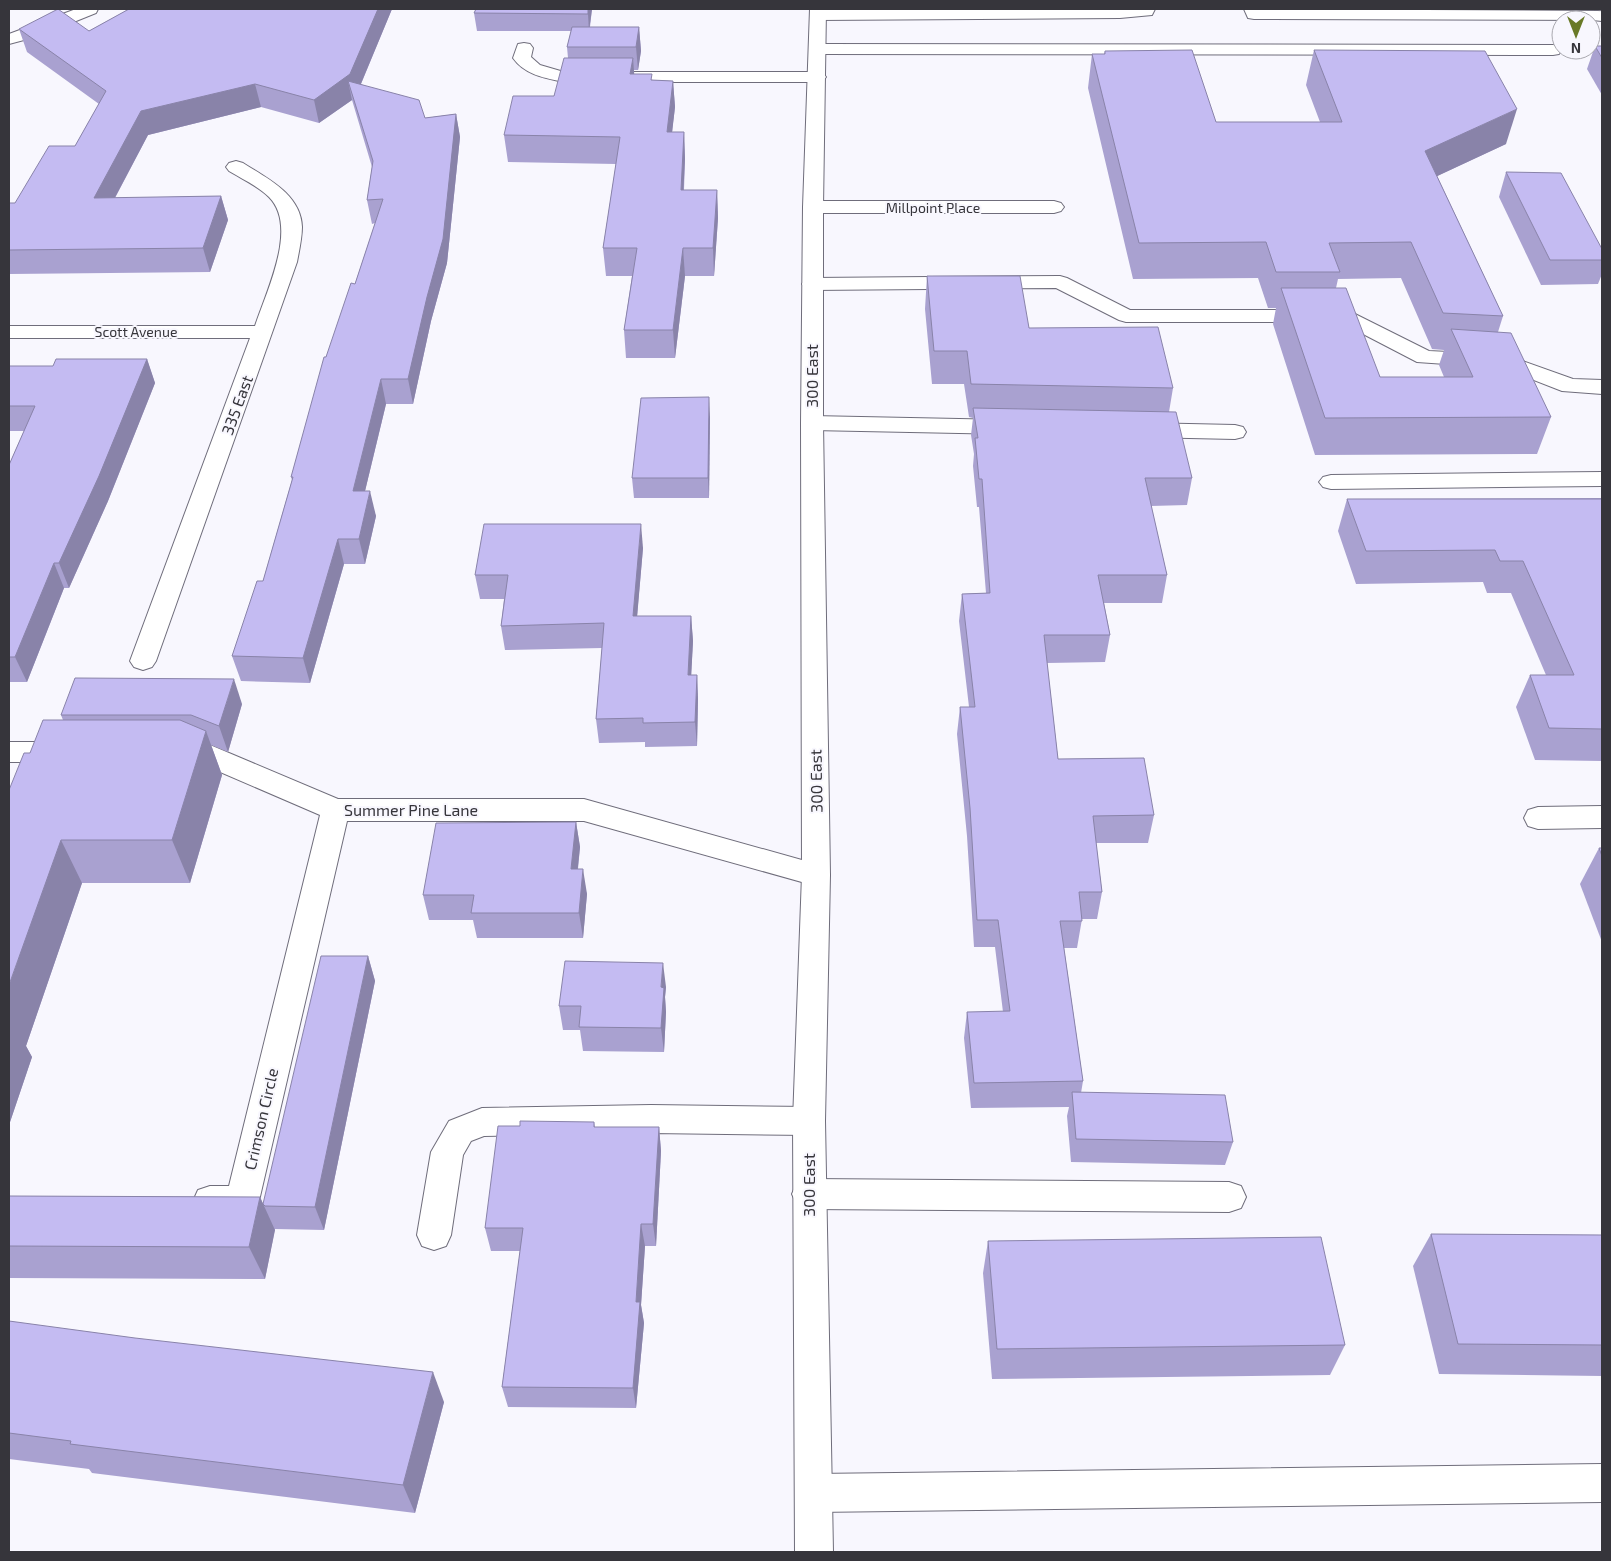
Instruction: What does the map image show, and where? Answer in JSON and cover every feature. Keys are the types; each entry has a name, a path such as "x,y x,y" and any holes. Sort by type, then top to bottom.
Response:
{"street":[{"path":"9,39 33,32 90,9"},
{"path":"818,12 1120,13 1146,11 1147,9"},
{"path":"1253,11 1508,11 1551,13"},
{"name":"300 East","path":"814,1552 809,1121 816,875 812,284 818,12"},
{"path":"524,48 522,58 534,69 564,77 817,78"},
{"path":"818,49 1551,50"},
{"name":"335 East","path":"143,661 263,332 286,262 292,226 287,208 275,192 236,167"},
{"name":"Millpoint Place","path":"813,207 1054,207"},
{"path":"812,284 1060,282 1126,316 1344,316 1425,357 1506,362 1570,386 1602,387"},
{"name":"Scott Avenue","path":"9,332 263,332"},
{"path":"812,423 1030,428"},
{"path":"1118,429 1235,432"},
{"path":"1331,482 1602,479"},
{"path":"9,752 95,752"},
{"name":"Summer Pine Lane","path":"152,752 200,752 335,810 584,810 816,875"},
{"name":"Crimson Circle","path":"182,1202 242,1201 335,810"},
{"path":"1538,818 1602,818"},
{"path":"434,1235 447,1152 460,1132 482,1122 632,1120 809,1121"},
{"path":"809,1194 1229,1197"},
{"path":"814,1493 1602,1483"}],"building":[{"path":"58,9 89,31 129,9 378,9 350,74 314,100 255,84 141,111 94,198 221,196 203,248 9,250 9,203 15,203 49,146 75,146 106,91 19,29"},
{"path":"476,9 588,9 588,14 474,13"},
{"path":"572,27 639,27 636,47 567,47"},
{"path":"1192,50 1216,122 1342,122 1314,50 1485,51 1517,109 1425,151 1503,316 1443,313 1411,242 1329,243 1340,272 1276,272 1266,242 1139,243 1092,54 1105,54 1105,51"},
{"path":"564,58 633,58 630,74 652,74 651,80 673,81 667,132 684,132 681,190 717,190 713,248 683,248 673,330 624,330 637,248 603,248 620,137 504,135 513,96 554,96"},
{"path":"348,81 419,100 425,118 456,114 443,239 408,379 381,379 353,491 370,491 359,539 338,539 303,658 232,656 257,581 263,581 293,477 291,477 324,357 326,357 351,283 355,284 383,199 367,200 373,161"},
{"path":"1506,172 1561,173 1602,249 1602,260 1550,260"},
{"path":"927,276 1020,276 1029,328 1158,327 1173,388 971,384 967,351 934,351"},
{"path":"1281,288 1346,288 1380,377 1473,377 1451,329 1511,333 1551,417 1325,418"},
{"path":"56,359 147,359 99,476 59,563 54,563 15,657 9,657 9,465 35,406 9,406 9,366 53,366"},
{"path":"709,397 708,478 632,478 641,398"},
{"path":"973,408 1176,412 1192,478 1145,478 1167,575 1098,575 1110,635 1044,635 1058,759 1144,758 1154,815 1093,816 1102,892 1079,892 1082,921 1060,921 1083,1081 974,1083 967,1012 1010,1011 998,920 977,920 970,808 960,707 975,707 962,594 990,593 982,479 979,479 975,438 978,438"},
{"path":"1347,499 1602,499 1602,729 1549,728 1530,675 1574,675 1523,561 1500,561 1495,550 1366,551"},
{"path":"484,524 641,524 633,616 691,616 688,675 697,675 695,722 643,723 643,718 596,719 604,623 501,626 508,575 475,575"},
{"path":"75,678 234,679 219,726 191,715 61,715"},
{"path":"43,720 180,720 206,731 172,840 61,840 9,985 9,790 24,753 30,753"},
{"path":"576,822 571,869 583,869 579,913 471,913 474,895 423,895 436,823"},
{"path":"321,956 368,956 315,1207 265,1206 263,1204"},
{"path":"565,961 663,963 661,987 664,988 661,1028 579,1027 581,1006 559,1006"},
{"path":"1072,1092 1225,1095 1233,1142 1076,1139"},
{"path":"520,1121 594,1122 594,1127 659,1127 653,1224 641,1224 636,1302 640,1302 633,1388 502,1387 523,1228 485,1228 498,1126 520,1126"},
{"path":"9,1196 260,1197 249,1247 9,1246"},
{"path":"1431,1234 1602,1235 1602,1345 1458,1344"},
{"path":"1321,1237 1345,1345 997,1349 988,1241"},
{"path":"9,1321 135,1338 433,1372 403,1485 70,1444 71,1441 9,1433"}]}
